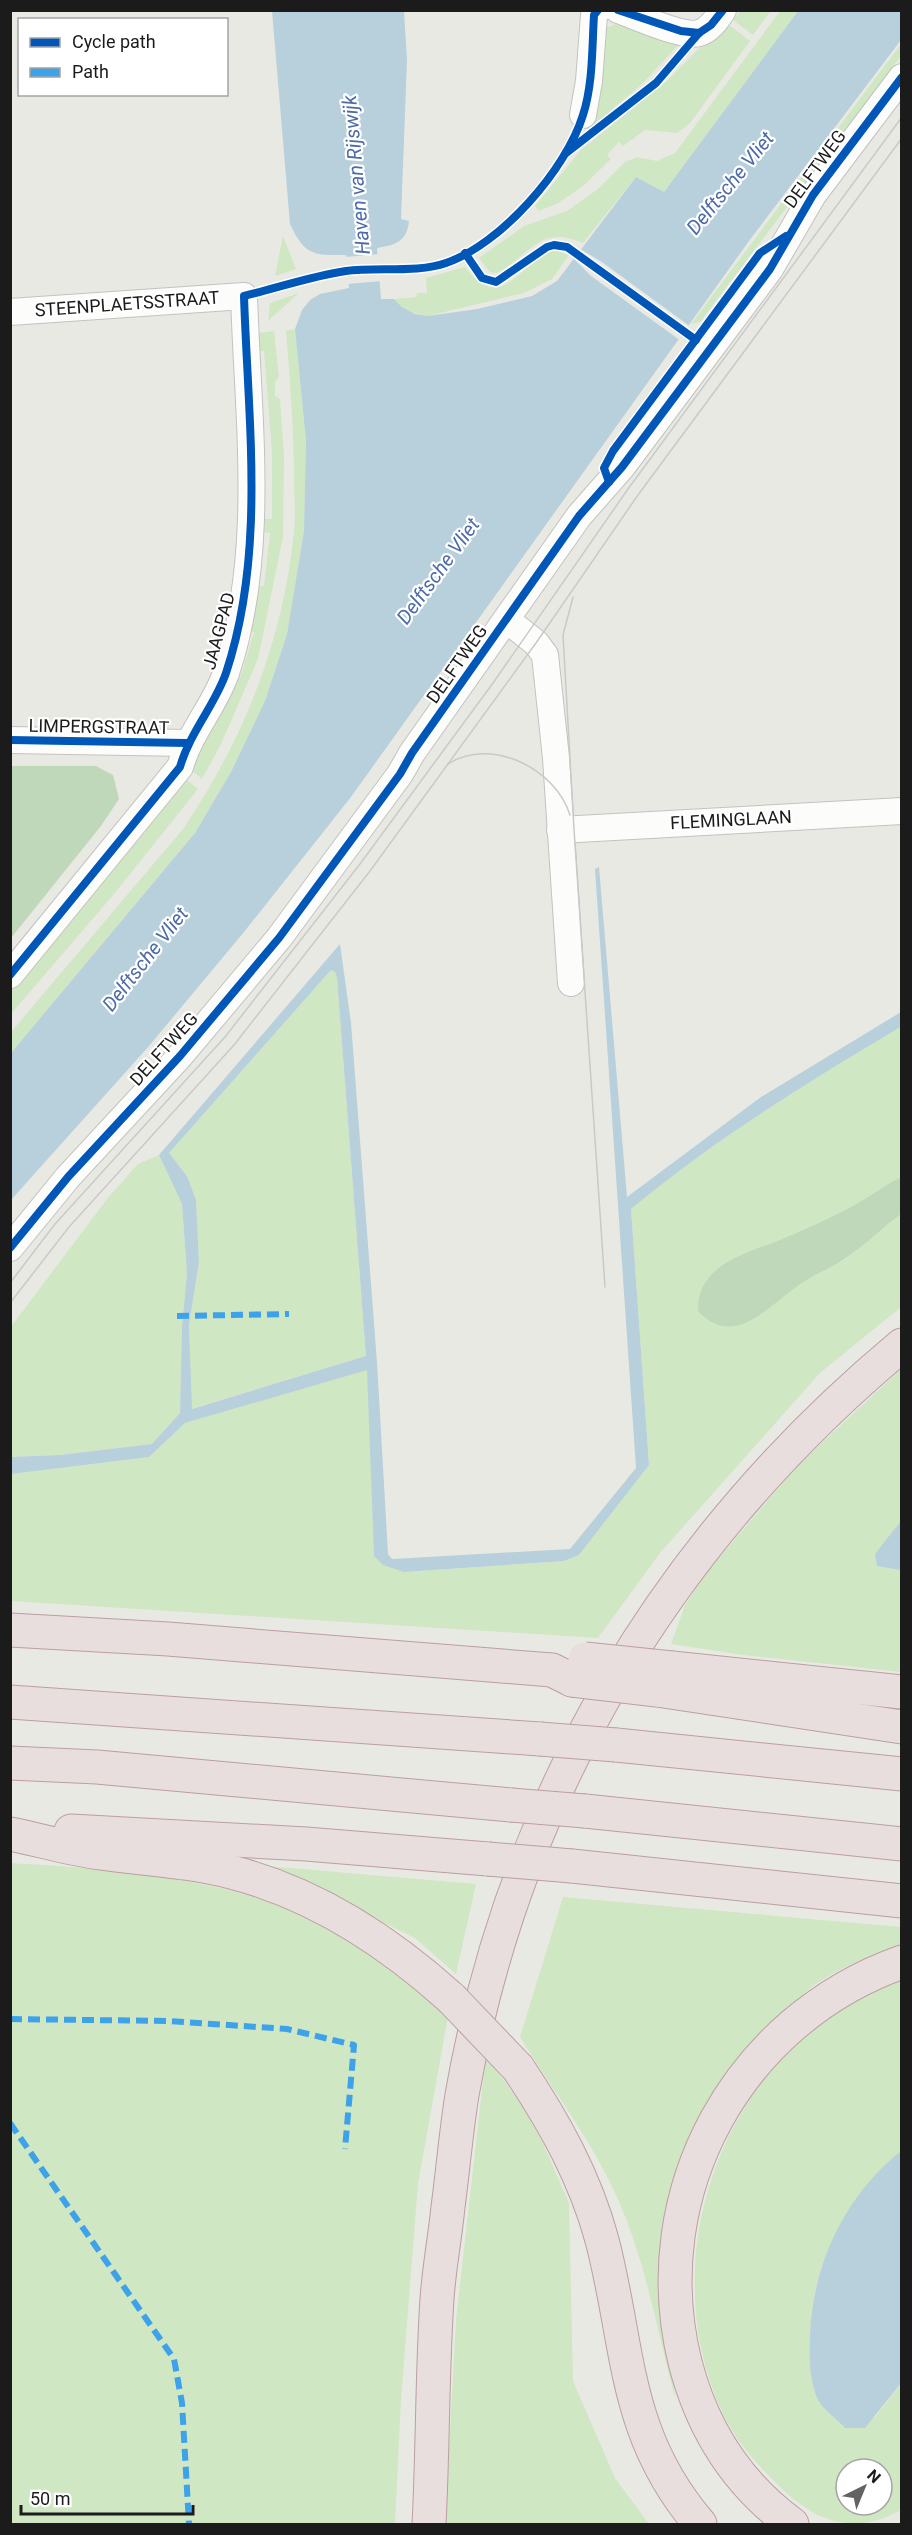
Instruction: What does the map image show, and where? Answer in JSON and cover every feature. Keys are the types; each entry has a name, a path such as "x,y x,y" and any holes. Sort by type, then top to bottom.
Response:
{"highway":[{"path":"429,2524 437,2297 462,2095 497,1948 536,1833 562,1775 627,1656 678,1582 763,1475 847,1391 902,1345"},
{"path":"10,1630 168,1639 570,1669 664,1679 902,1692"},
{"path":"664,1679 902,1727"},
{"path":"10,1702 616,1745 902,1774"},
{"path":"10,1762 97,1767 585,1811 902,1844"},
{"path":"10,1833 102,1830 488,1859 902,1901"},
{"path":"10,1833 99,1853 198,1865 233,1872 271,1885 308,1901 370,1934 420,1970 452,1998 518,2068 553,2122 593,2212 609,2272 622,2346 641,2424 654,2455 679,2498 700,2524"},
{"path":"792,2524 758,2496 728,2462 703,2417 690,2384 677,2319 675,2258 678,2229 694,2166 738,2083 781,2035 806,2013 841,1989 902,1962"}],"street":[{"path":"583,115 589,81 594,15 598,10"},
{"path":"618,10 681,31 699,33 711,26 723,10"},
{"name":"DELFTWEG","path":"10,1248 68,1177 180,1056 279,938 343,855 579,516 622,467 770,269 813,195 902,77"},
{"name":"STEENPLAETSSTRAAT","path":"10,312 244,296"},
{"name":"JAAGPAD","path":"10,975 180,767 187,743 225,675 247,590 251,497 244,296"},
{"name":"DELFTWEG","path":"507,621 537,643 545,655 571,983"},
{"name":"LIMPERGSTRAAT","path":"10,740 187,743"},
{"name":"FLEMINGLAAN","path":"560,830 902,811"}],"green space":[{"path":"740,11 771,11 753,35 733,20"},
{"path":"780,11 798,11 664,192 636,177 583,243 568,238 546,239 497,273 490,272 479,258 524,226 567,211 598,189 625,162 637,157 657,161 675,153"},
{"path":"620,21 679,44 644,82 588,130 586,128 592,115 600,25 610,27"},
{"path":"725,22 750,41 690,123 677,133 645,130 623,146 619,142 607,155 611,159 582,187 558,203 539,211 535,206 581,150 668,80"},
{"path":"901,44 901,56 700,322 691,324"},
{"path":"283,236 296,269 275,276"},
{"path":"554,250 569,255 552,279 524,293 428,316 410,311 394,299 416,297 417,293 427,293 426,278 465,267 478,281 489,287 500,287 510,282 542,256"},
{"path":"299,293 268,321 270,303"},
{"path":"295,329 306,441 304,531 287,634 265,701 231,772 195,833 11,1053 11,1032 183,829 225,759 258,687 281,611 294,531 293,443 286,331"},
{"path":"274,331 279,377 275,382 275,396 280,399 284,456 283,537 258,659 221,744 202,779 185,765 191,755 202,747 223,697 230,699 242,672 254,632 248,630 258,586 264,586 270,533 264,532 265,519 272,519 272,452 264,351 257,351 258,333"},
{"path":"11,766 96,766 113,775 119,799 101,826 11,938"},
{"path":"182,776 198,789 114,894 11,1014 11,986"},
{"path":"331,970 335,972 337,978 366,1356 191,1409 189,1325 199,1262 196,1200 187,1176 169,1153"},
{"path":"901,1026 901,1177 845,1210 726,1263 706,1282 700,1295 698,1311 752,1320 799,1284 844,1260 901,1214 901,1307 820,1373 660,1553 598,1638 11,1601 11,1474 149,1457 185,1423 368,1369 374,1556 404,1572 564,1561 579,1555 649,1465 631,1209 729,1135 831,1068"},
{"path":"159,1155 182,1204 187,1273 182,1326 180,1413 152,1444 60,1455 11,1457 10,1328 107,1199 138,1164"},
{"path":"901,1177 901,1214 843,1260 804,1281 763,1313 738,1325 725,1326 711,1322 698,1311 700,1295 706,1282 726,1263 845,1210"},
{"path":"901,1369 901,1672 743,1655 671,1644 685,1605 706,1573 798,1465"},
{"path":"10,1863 88,1868 168,1878 207,1885 282,1907 318,1923 369,1953 448,2016 418,2184 401,2400 395,2524 11,2524"},
{"path":"267,1866 476,1884 456,1974 415,1938"},
{"path":"563,1897 901,1927 901,1945 859,1961 829,1976 810,1988 788,2009 737,2063 697,2125 682,2159 663,2230 662,2301 676,2402 643,2270 626,2218 594,2153 520,2037"},
{"path":"901,1981 901,2151 864,2190 836,2233 818,2280 810,2334 811,2374 814,2390 819,2402 845,2428 875,2417 901,2383 901,2510 894,2514 894,2457 834,2457 834,2517 887,2517 869,2522 854,2524 825,2518 797,2502 766,2474 750,2456 724,2416 702,2353 695,2287 700,2222 719,2159 749,2101 790,2051 841,2010"},
{"path":"486,2054 524,2109 542,2141 569,2203 573,2381 615,2478 649,2524 445,2524 456,2320"}],"water":[{"path":"272,11 404,11 407,60 401,219 409,221 403,238 377,248 381,299 394,299 402,307 415,314 428,316 477,309 532,296 557,281 636,177 664,192 798,11 901,11 901,40 749,241 351,797 244,932 149,1046 11,1200 11,1053 195,833 231,772 265,701 287,634 304,531 306,441 295,329 302,310 310,300 320,294 349,288 346,255 311,252 300,242 290,224"},
{"path":"599,867 627,1197 761,1097 901,1012 902,1026 797,1090 729,1135 631,1209 649,1465 579,1555 564,1561 404,1572 383,1565 374,1556 367,1370 185,1423 149,1457 11,1474 11,1457 60,1455 152,1444 180,1413 182,1326 187,1273 182,1204 159,1155 340,944 351,1023 377,1362 388,1554 392,1559 570,1549 636,1468 595,869","holes":["331,970 335,972 366,1356 192,1409 189,1325 199,1262 196,1200 187,1176 169,1153"]},
{"path":"901,1521 901,1570 877,1566 875,1554"},
{"path":"901,2151 901,2383 865,2428 845,2428 819,2402 812,2383 810,2334 812,2308 825,2257 848,2210 881,2169"}],"pier":[{"path":"577,247 602,262 691,327 681,341 591,276 571,256"},
{"path":"380,254 382,281 347,284 345,257"}],"tram line":[{"path":"10,1283 55,1224 225,1037 360,864 493,683 628,489 902,117"},
{"path":"10,1303 69,1227 234,1045 370,871 536,643 638,495 902,138"},
{"path":"573,597 563,635 605,1287"},
{"path":"448,764 465,756 483,754 502,756 520,762 537,771 551,784 563,798 570,815"}],"marked path":[{"path":"177,1316 289,1314"},
{"path":"10,2019 169,2021 287,2029 354,2045 345,2149"},
{"path":"10,2123 174,2359 182,2403 189,2524"}],"cycle path":[{"path":"10,975 180,767 184,754 226,673 238,627 246,581 250,534 251,439 244,296 333,273 435,266 467,253 488,240 509,222 547,181 574,136 583,115 589,91 594,15 598,10"},
{"path":"618,10 681,31 699,33"},
{"path":"566,153 656,83 699,33 711,25 723,10"},
{"path":"10,1248 68,1177 180,1056 279,938 400,774 412,753 579,516 622,467 770,269 813,195 902,77"},
{"path":"609,482 604,468 613,451 760,253 786,236"},
{"path":"465,253 482,278 496,282 547,247 554,245 567,247 696,340"},
{"path":"10,740 187,743"}],"water label":[{"name":"Haven van Rijswijk","path":"356,175"},
{"name":"Delftsche Vliet","path":"730,183"},
{"name":"Delftsche Vliet","path":"438,571"},
{"name":"Delftsche Vliet","path":"145,959"}]}
